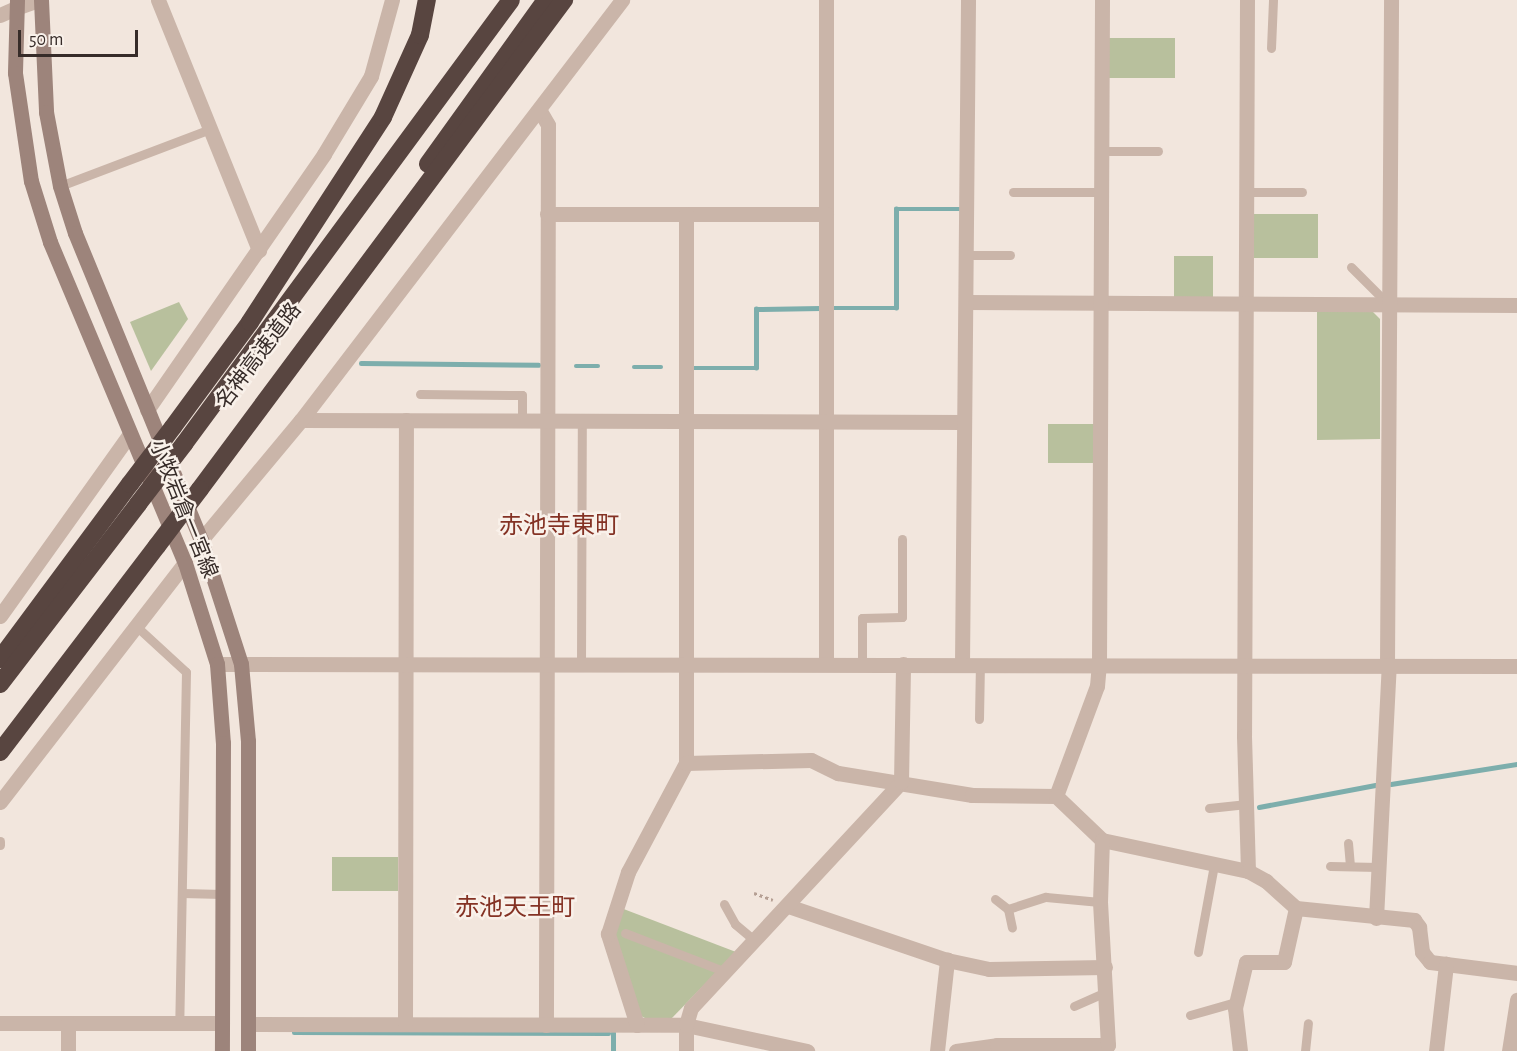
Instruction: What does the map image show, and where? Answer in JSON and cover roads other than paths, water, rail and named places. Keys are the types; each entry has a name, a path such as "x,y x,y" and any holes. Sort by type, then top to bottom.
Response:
{"highway":[{"path":"0,659 250,322 366,147 405,75 427,0"},
{"name":"名神高速道路","path":"0,684 184,444 511,0"},
{"name":"名神高速道路","path":"198,483 546,0"},
{"path":"0,752 155,540 564,0"},
{"path":"0,734 155,540"}],"main road":[{"name":"小牧岩倉一宮線","path":"39,0 46,112 60,186 75,233 201,540 241,664 248,741 248,1051"},
{"name":"小牧岩倉一宮線","path":"17,4 15,73 31,181 50,242 185,563 217,664 223,742 222,1051"}],"street":[{"path":"0,15 17,4 39,0"},
{"path":"158,0 259,250"},
{"path":"147,410 259,250 372,76 392,0"},
{"path":"201,540 301,420 540,111 622,0"},
{"path":"826,0 826,664"},
{"path":"962,664 968,0"},
{"path":"1056,796 1097,686 1099,664 1102,0"},
{"path":"1247,0 1245,665 1248,871"},
{"path":"1376,918 1388,664 1391,0"},
{"path":"540,111 548,125 544,663 546,1025"},
{"path":"547,214 826,214"},
{"path":"637,1025 608,934 628,872 686,763 686,214"},
{"path":"966,302 1517,305"},
{"path":"301,420 964,422"},
{"path":"405,1024 406,420"},
{"path":"1,610 130,434"},
{"path":"0,802 185,563"},
{"path":"217,664 1388,664 1517,666"},
{"path":"686,1051 686,1025 692,1008 901,783 903,664"},
{"path":"686,763 811,760 838,773 972,795 1056,796 1102,840 1248,871 1266,881 1296,908 1376,918 1414,920 1419,927 1422,952 1430,962 1517,973"},
{"path":"956,1051 997,1045 1108,1048 1100,902 1102,840"},
{"path":"788,906 947,960 990,969 1105,967"},
{"path":"1240,1051 1236,1002 1246,962 1284,962 1296,908"},
{"path":"937,1051 947,960"},
{"path":"1436,1051 1446,964"},
{"path":"1509,1051 1517,1000"},
{"path":"0,1023 222,1023"},
{"path":"68,1023 68,1051"},
{"path":"248,1024 686,1025 807,1051"}],"lane":[{"path":"1271,48 1273,0"},
{"path":"60,186 210,129"},
{"path":"1102,151 1158,151"},
{"path":"1013,192 1101,192"},
{"path":"1246,192 1302,192"},
{"path":"966,255 1010,255"},
{"path":"1351,267 1389,305"},
{"path":"420,394 522,395 522,420"},
{"path":"581,663 582,421"},
{"path":"862,664 862,618 902,617 902,539"},
{"path":"136,626 186,672 179,1023"},
{"path":"979,719 980,664"},
{"path":"1209,808 1247,804"},
{"path":"1348,843 1350,866"},
{"path":"1198,952 1214,865"},
{"path":"1330,866 1378,867"},
{"path":"182,893 222,894"},
{"path":"1008,909 1046,897 1100,902"},
{"path":"995,899 1008,909 1012,927"},
{"path":"724,904 735,924 755,941"},
{"path":"625,933 726,972"},
{"path":"1074,1006 1106,992"},
{"path":"1190,1015 1236,1002"},
{"path":"1305,1051 1308,1023"}],"waterway":[{"path":"830,308 896,308 896,209 960,209"},
{"path":"691,368 756,368 756,309 820,308"},
{"path":"361,363 538,365"},
{"path":"576,366 598,366"},
{"path":"634,367 661,367"},
{"path":"1391,784 1517,764"},
{"path":"1259,807 1375,785"},
{"path":"294,1032 608,1033"},
{"path":"613,1033 613,1051"}],"district":[{"name":"赤池寺東町","path":"559,527"},
{"name":"赤池天王町","path":"515,909"}]}
